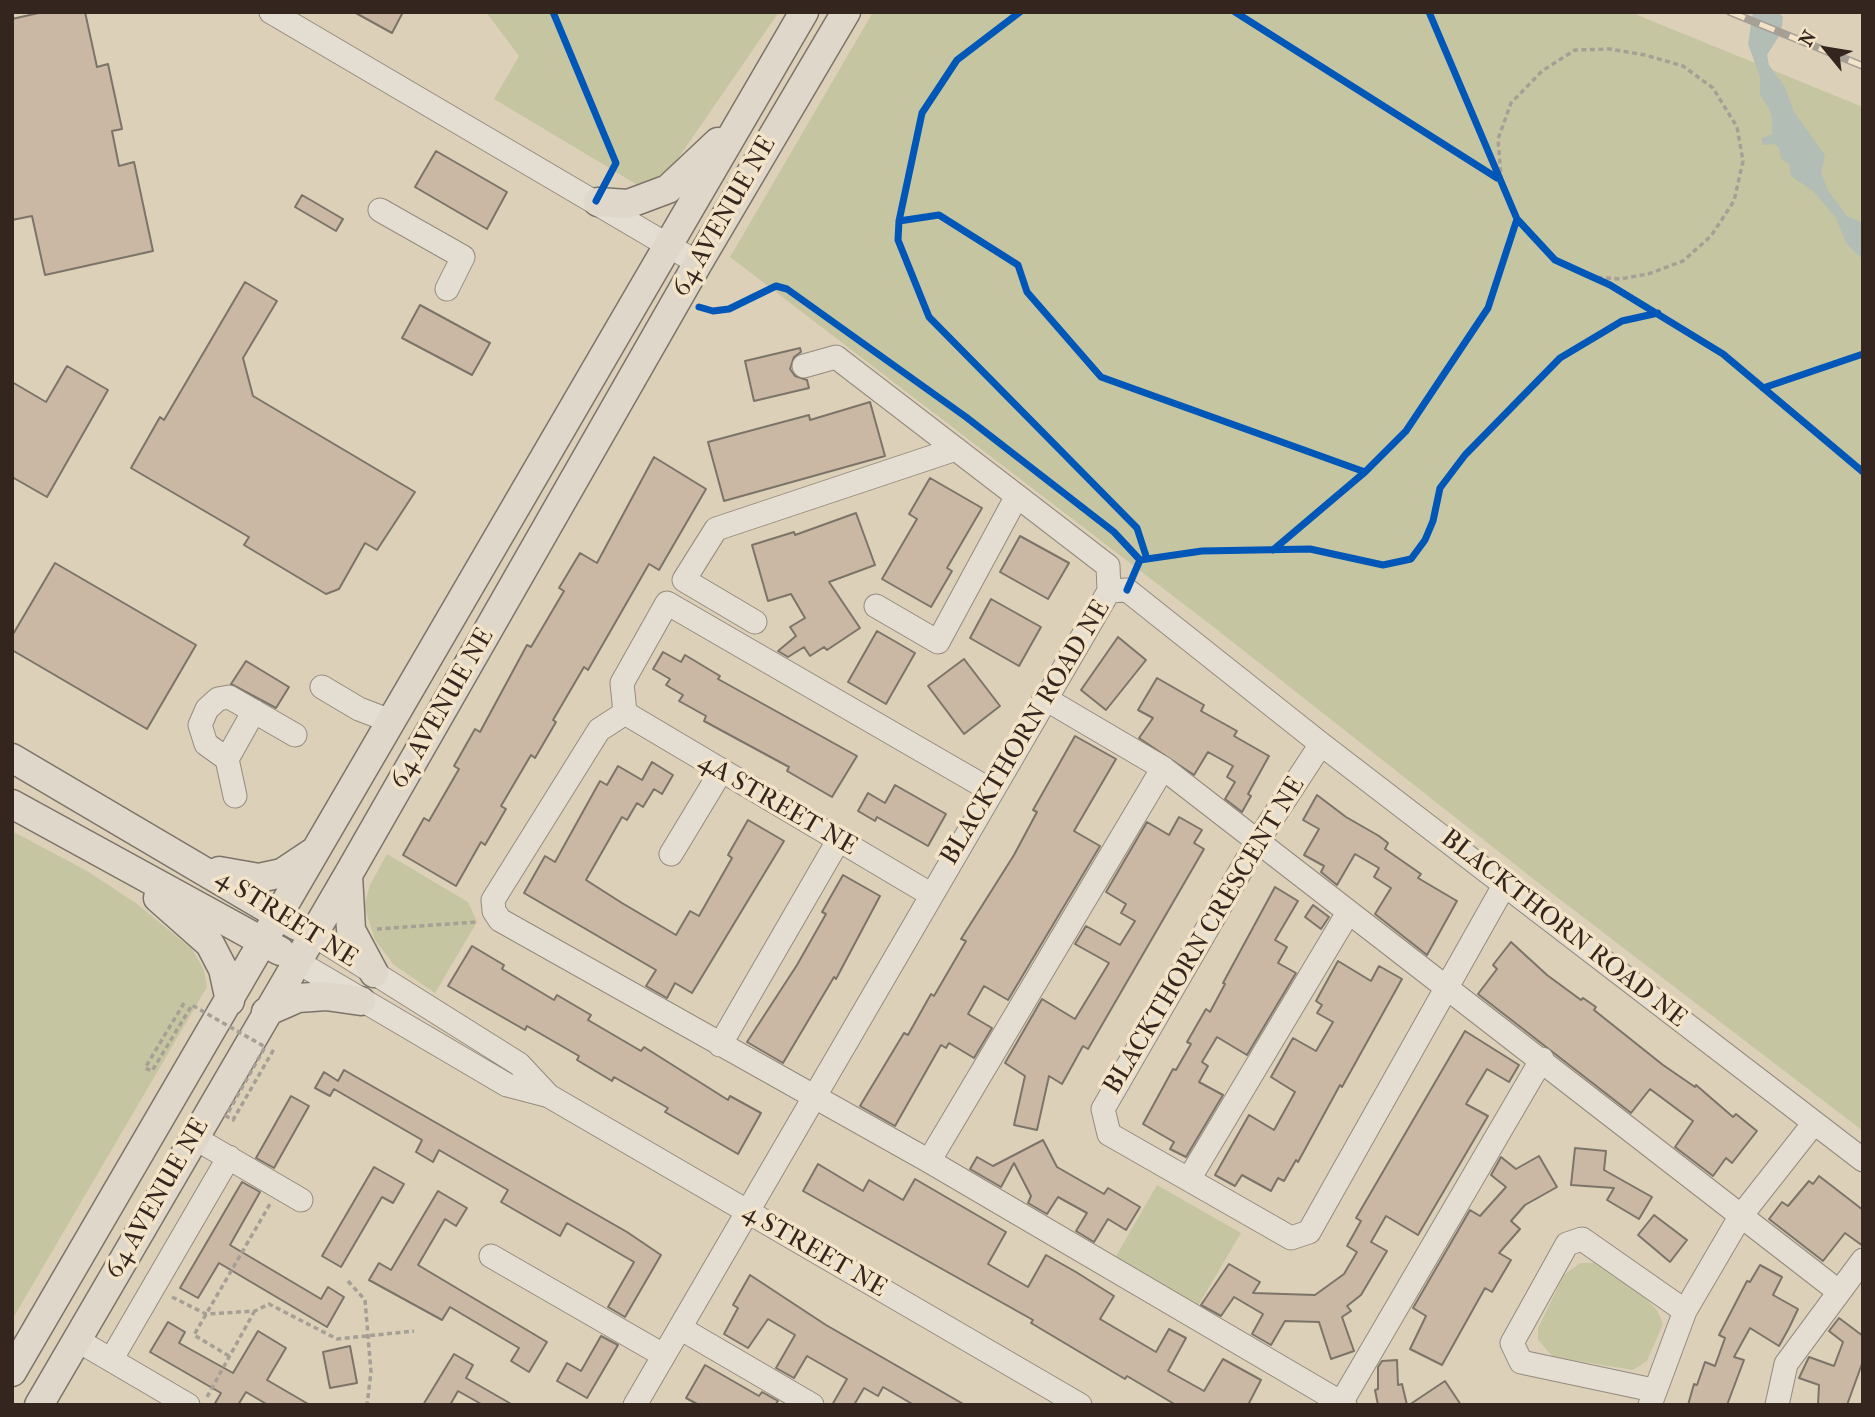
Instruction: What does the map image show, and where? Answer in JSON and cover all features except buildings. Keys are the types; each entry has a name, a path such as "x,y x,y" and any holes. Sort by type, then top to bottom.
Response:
{"main road":[{"name":"64 AVENUE NE","path":"12,1372 320,848 804,12"},
{"name":"64 AVENUE NE","path":"39,1405 348,874 698,262 846,12"},
{"path":"598,202 628,204 668,188 743,118"},
{"name":"4 STREET NE","path":"12,758 204,868 312,934"},
{"name":"4 STREET NE","path":"12,804 296,961"},
{"path":"204,868 259,878 282,873 320,848"},
{"path":"114,859 210,944 223,969 230,1001"},
{"path":"348,874 351,930 374,973"},
{"path":"266,1013 298,998 326,996 361,1002"}],"street":[{"path":"271,12 698,262"},
{"path":"380,210 463,257 447,289"},
{"path":"804,366 836,357 1108,566 1109,591"},
{"path":"755,621 684,580 716,529 956,449"},
{"path":"876,606 938,642 1017,496"},
{"name":"BLACKTHORN ROAD NE","path":"635,1405 1044,698 1109,591 1127,590 1321,744 1863,1160"},
{"path":"992,791 667,603 622,683 625,713 599,730 493,900 494,911 500,920 929,1161 1343,1404 1542,1059"},
{"path":"322,687 359,709 393,722"},
{"path":"227,759 206,744 200,725 207,709 218,699 229,697 295,735"},
{"path":"1044,698 1163,768 1259,839 1348,913 1447,985 1740,1217 1838,1291"},
{"path":"235,796 227,759 254,711"},
{"name":"4A STREET NE","path":"625,713 720,772 930,894"},
{"name":"BLACKTHORN CRESCENT NE","path":"1321,744 1259,839 1102,1109 1109,1134 1291,1238 1309,1232 1504,884"},
{"path":"929,1161 1163,768"},
{"path":"671,854 720,772"},
{"path":"720,1045 838,841"},
{"path":"1189,1179 1348,913"},
{"name":"4 STREET NE","path":"312,934 519,1064 549,1096"},
{"name":"4 STREET NE","path":"296,961 361,1002 507,1085 549,1096 1080,1405"},
{"path":"1685,1311 1582,1239 1567,1244 1512,1343 1521,1363 1652,1397 1685,1311 1740,1217 1814,1123"},
{"path":"193,1137 301,1200"},
{"path":"111,1360 229,1157"},
{"path":"491,1256 663,1355"},
{"path":"1777,1405 1786,1364 1863,1260"},
{"path":"680,1328 802,1402"},
{"path":"77,1340 188,1405"}],"path":[{"path":"1504,193 1498,139 1511,103 1542,71 1575,50 1610,49 1645,55 1683,66 1713,88 1737,127 1743,161 1734,201 1711,236 1683,261 1648,274 1620,279 1592,277"},
{"path":"1489,168 1504,193"},
{"path":"1580,271 1610,285"},
{"path":"365,931 477,922 494,911"},
{"path":"184,1003 145,1068 152,1072 192,1005 265,1047 226,1116 233,1120 274,1049"},
{"path":"229,1356 194,1335 280,1187"},
{"path":"348,1281 365,1300 371,1372 367,1405"},
{"path":"149,1295 169,1296 206,1314 255,1311 270,1304 337,1339 414,1331"},
{"path":"202,1405 255,1311"}],"green space":[{"path":"486,12 779,12 679,157 669,169 641,187 494,99 519,56"},
{"path":"873,12 1630,12 1863,107 1863,1131 1541,885 1211,625 730,257"},
{"path":"12,831 87,871 137,904 192,949 204,970 207,987 12,1320"},
{"path":"387,854 468,902 477,922 435,993 394,965 375,940 364,906 370,885"},
{"path":"1157,1185 1241,1233 1195,1311 1112,1263"},
{"path":"1580,1263 1594,1263 1643,1296 1657,1310 1663,1324 1647,1361 1633,1370 1553,1357 1538,1340 1538,1328 1564,1275"}],"shaded area":[{"path":"1753,12 1779,12 1783,17 1781,33 1767,55 1769,65 1785,87 1794,112 1825,155 1821,173 1829,192 1847,216 1863,223 1863,260 1846,243 1836,218 1813,191 1791,176 1789,164 1781,159 1779,148 1775,144 1763,145 1761,139 1772,134 1772,121 1770,110 1760,95 1760,77 1748,44"}],"railway":[{"path":"1730,12 1863,66"}],"cycle path":[{"path":"553,12 616,163 596,201"},
{"path":"1020,12 957,60 922,113 899,221 898,240 929,317 1137,528 1147,559"},
{"path":"1235,12 1497,178"},
{"path":"1429,12 1517,219 1555,260 1610,285 1723,354 1863,472"},
{"path":"899,221 939,215 1018,265 1027,292 1101,377 1365,472 1406,431 1488,308 1517,219"},
{"path":"699,307 713,311 729,309 776,286 787,289 966,417 1114,532 1140,560 1127,590"},
{"path":"1140,560 1202,551 1310,549 1383,565 1411,559 1425,540 1433,521 1440,488 1465,455 1560,358 1622,321 1658,313"},
{"path":"1763,388 1863,354"},
{"path":"1273,550 1365,472"}]}
